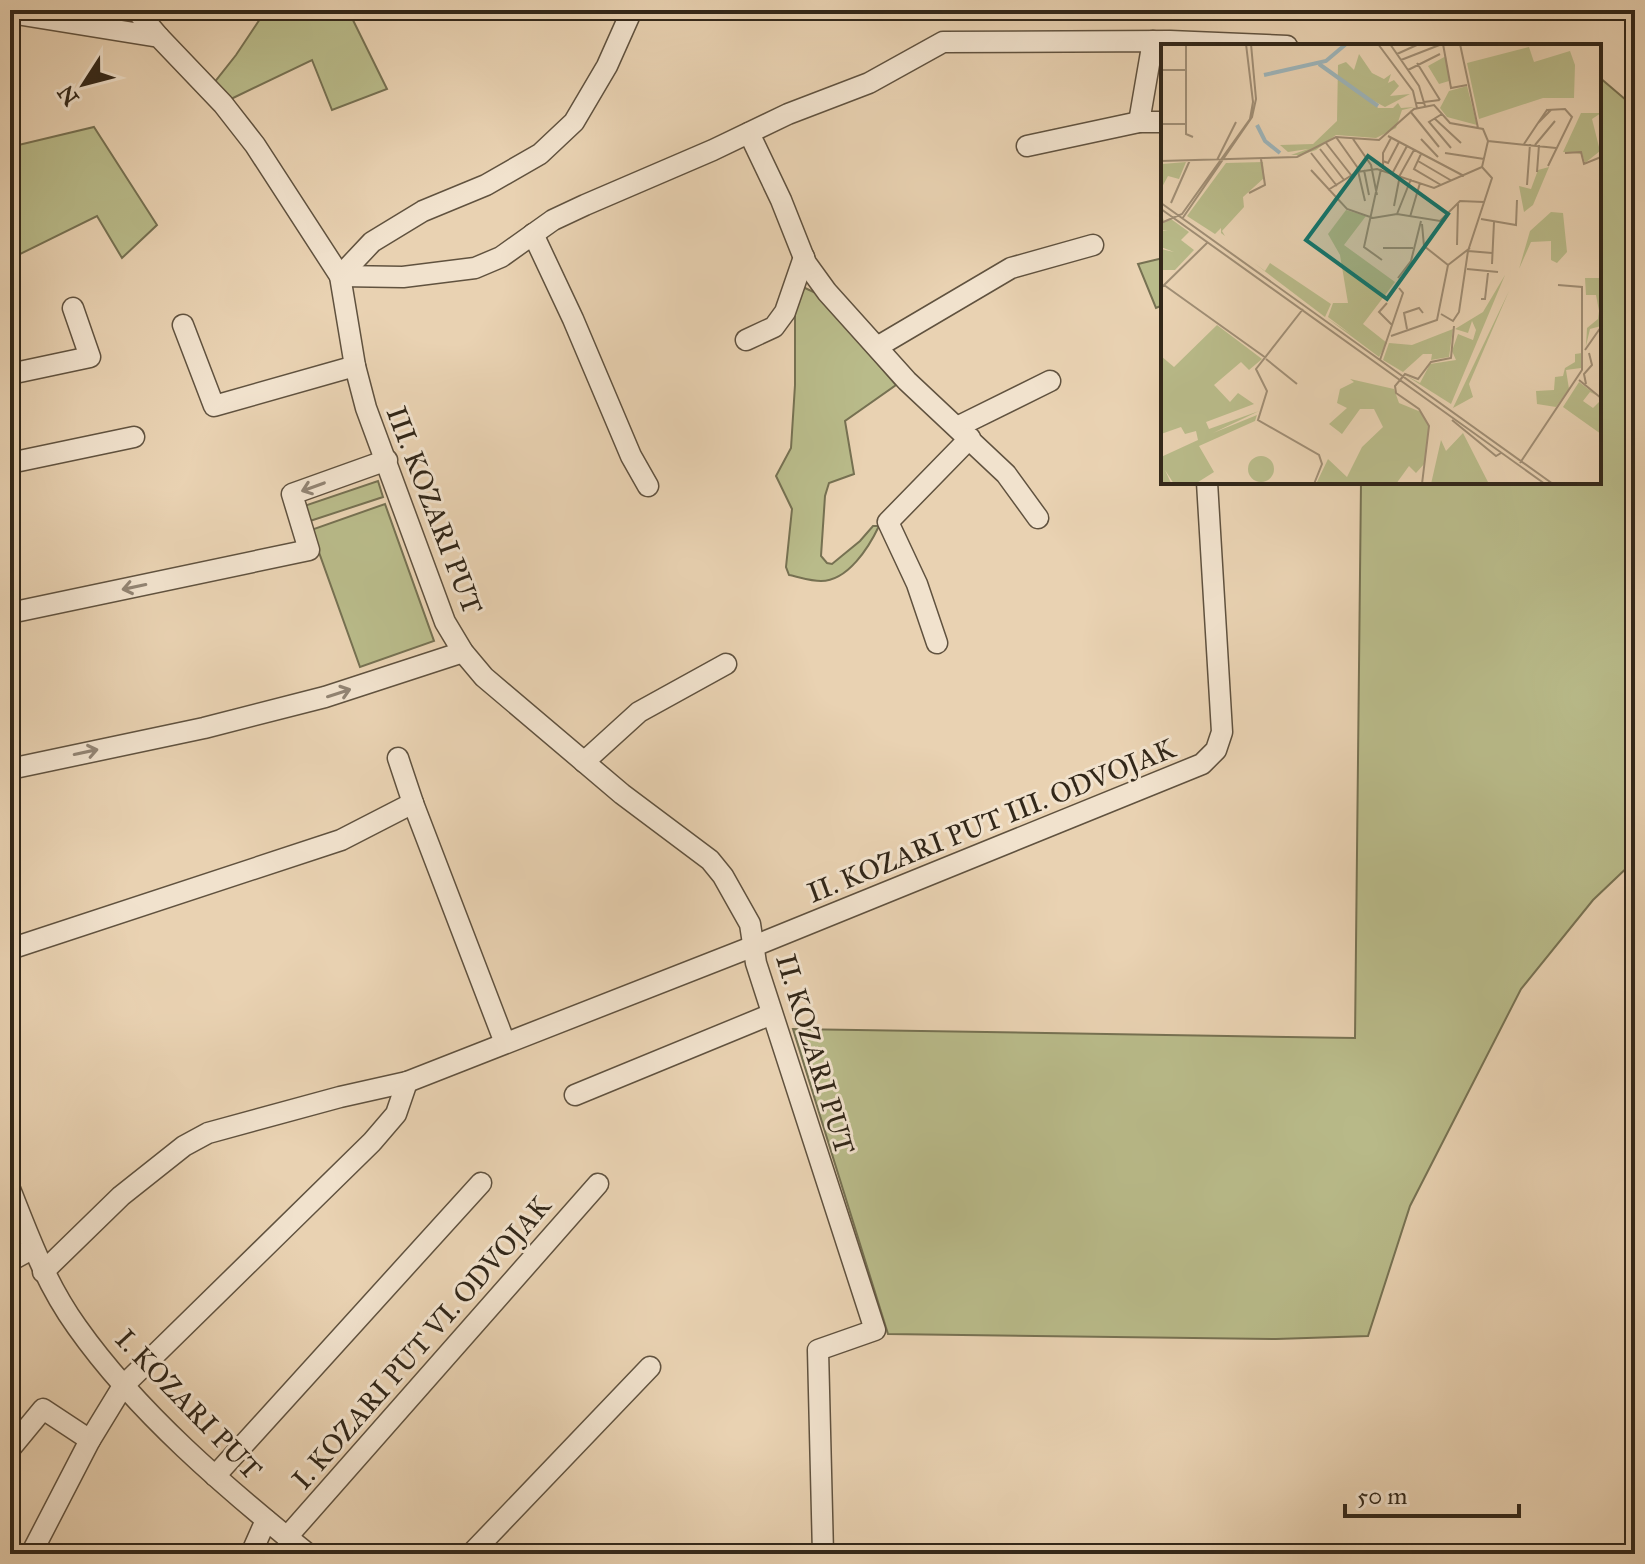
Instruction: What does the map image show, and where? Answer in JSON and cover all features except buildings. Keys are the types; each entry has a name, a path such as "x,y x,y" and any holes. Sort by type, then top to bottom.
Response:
{"street":[{"name":"III. KOZARI PUT","path":"136,10 223,104 255,145 340,276 355,366 366,408 445,622 463,652 484,677 584,762 710,860 723,876 750,924 754,946"},
{"path":"340,276 372,242 423,211 486,185 540,154 574,122 607,66 632,10"},
{"path":"10,13 159,37"},
{"path":"340,276 403,277 475,268 501,257 553,220 788,114 869,83 943,42 1153,41 1233,44"},
{"path":"1139,122 1153,41"},
{"path":"1027,146 1139,122 1161,122"},
{"path":"749,133 804,257 827,292 907,381 1006,474 1038,518"},
{"path":"533,234 631,456 648,486"},
{"path":"877,347 1011,268 1093,245"},
{"path":"746,340 774,327 785,312 804,257"},
{"path":"10,374 90,357 73,308"},
{"path":"183,325 214,406 355,366"},
{"path":"937,643 917,584 888,522 963,433 1050,381"},
{"path":"10,463 134,437"},
{"path":"10,613 309,550 292,494 387,460"},
{"name":"II. KOZARI PUT III. ODVOJAK","path":"754,946 1179,775 1202,764 1216,750 1222,732 1207,484"},
{"path":"10,769 204,728 325,697 463,652"},
{"path":"584,762 639,712 726,664"},
{"path":"398,758 505,1043"},
{"path":"10,949 341,840 413,803"},
{"name":"II. KOZARI PUT","path":"43,1272 121,1196 184,1146 208,1133 407,1082 754,946 756,963 772,1014 875,1330 818,1350 823,1554"},
{"path":"575,1095 772,1014"},
{"path":"31,1554 90,1440 123,1386 372,1142 396,1114 407,1082"},
{"path":"215,1476 481,1183"},
{"name":"I. KOZARI PUT VI. ODVOJAK","path":"287,1537 598,1184"},
{"name":"I. KOZARI PUT","path":"10,1189 43,1272 76,1326 123,1386 215,1476 308,1554"},
{"path":"10,1261 32,1249"},
{"path":"471,1554 650,1367"},
{"path":"10,1449 43,1409 90,1440"},
{"path":"251,1554 266,1520"}],"green space":[{"path":"266,10 348,10 387,89 332,110 312,60 231,99 214,83"},
{"path":"1601,79 1626,100 1635,100 1635,860 1593,900 1521,989 1410,1206 1368,1336 1276,1339 888,1334 793,1029 1355,1038 1361,484 1601,484"},
{"path":"94,127 157,225 122,258 97,216 10,259 10,147"},
{"path":"1161,258 1161,306 1156,308 1138,264"},
{"path":"805,288 818,294 896,385 845,421 854,474 829,483 825,496 821,556 832,564 873,526 879,526 849,569 821,581 789,575 786,567 792,509 776,476 791,448 795,303 797,291"},
{"path":"378,481 383,497 310,521 304,506"},
{"path":"385,504 434,641 360,667 311,530"}]}
